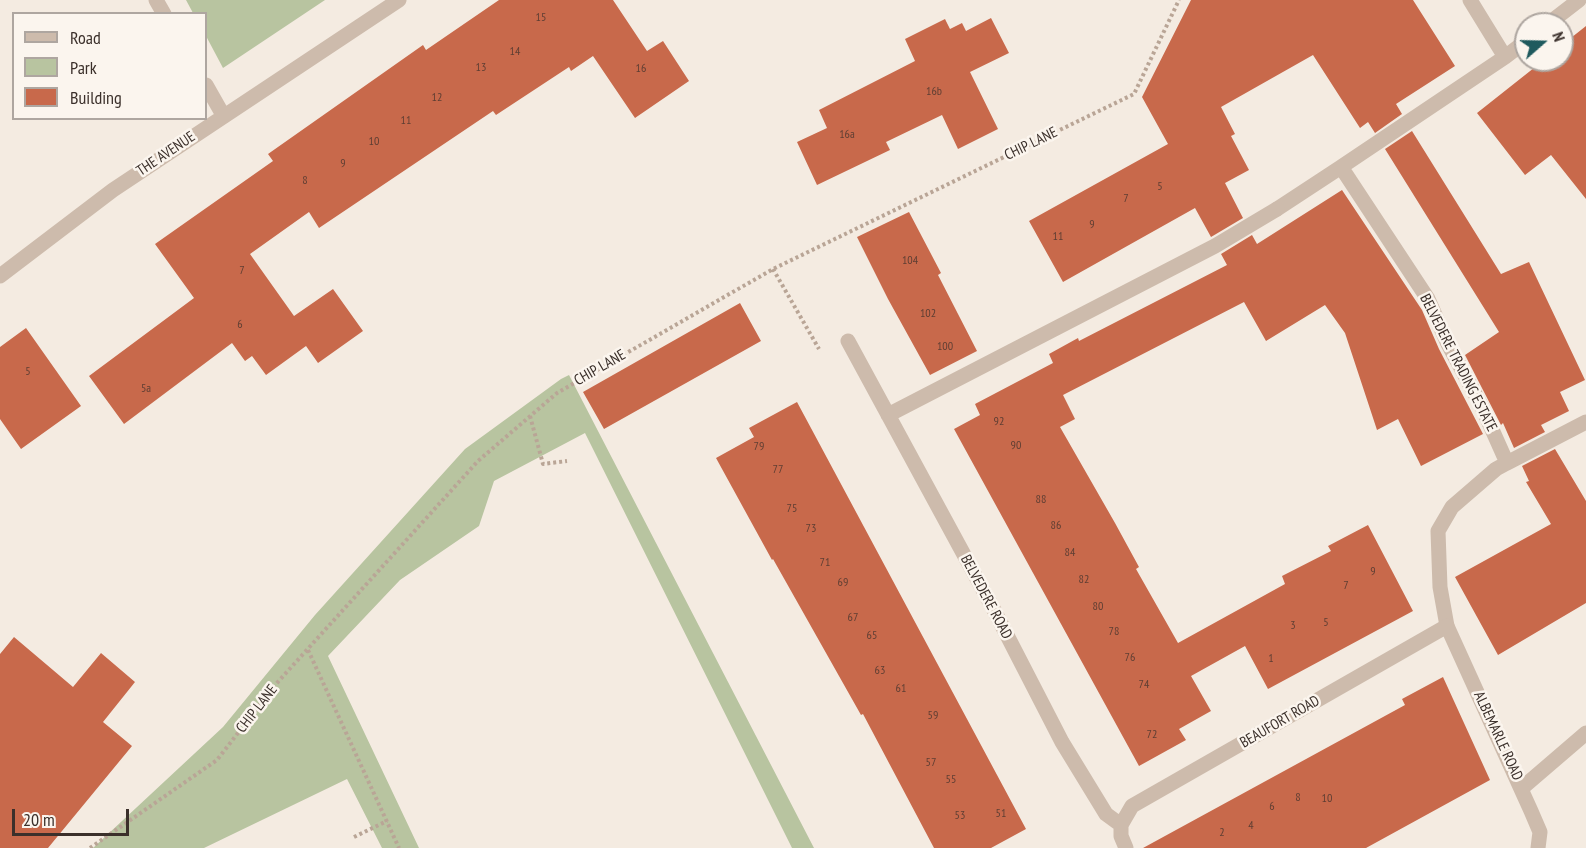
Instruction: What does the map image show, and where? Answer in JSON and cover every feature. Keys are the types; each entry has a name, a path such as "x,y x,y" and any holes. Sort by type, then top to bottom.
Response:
{"street":[{"name":"THE AVENUE","path":"0,276 113,190 399,0"},
{"path":"1470,0 1505,57"},
{"path":"1564,12 1579,0"},
{"path":"888,415 1215,246 1277,209 1514,50"},
{"path":"207,86 223,115"},
{"name":"BELVEDERE TRADING ESTATE","path":"1341,166 1428,299 1507,463"},
{"name":"BELVEDERE ROAD","path":"848,341 994,610 1062,742 1106,814 1120,825 1121,836 1126,848"},
{"path":"1448,626 1440,587 1438,531 1452,507 1496,468 1586,422"},
{"name":"BEAUFORT ROAD","path":"1120,825 1132,806 1448,626"},
{"name":"ALBEMARLE ROAD","path":"1448,626 1540,832 1538,848"},
{"path":"1522,788 1586,733"}],"path":[{"name":"CHIP LANE","path":"90,848 217,760 276,684 478,461 556,393 773,269 1134,94 1179,0"},
{"path":"773,269 822,355"},
{"path":"530,416 543,464 567,461"},
{"path":"308,650 399,848"},
{"path":"354,837 387,821"}],"green space":[{"path":"186,0 325,0 223,68 207,38 207,12 192,12"},
{"path":"569,375 814,848 792,848 585,433 494,481 479,526 400,580 328,656 419,848 382,848 347,779 204,848 93,848 223,727 315,615 465,449"}],"building":[{"path":"499,0 613,0 647,51 663,41 689,81 635,118 593,56 571,71 569,67 496,115 493,111 319,228 309,212 250,254 294,316 333,289 363,331 318,363 306,346 266,375 252,356 245,361 232,343 124,424 89,376 194,298 155,244 273,161 268,154 423,45 426,50"},
{"path":"1191,0 1413,0 1455,66 1396,104 1402,114 1375,133 1368,122 1360,128 1313,55 1221,107 1235,134 1231,136 1249,170 1225,183 1243,218 1211,237 1195,208 1063,282 1029,221 1168,144 1142,97"},
{"path":"991,18 1009,53 970,72 998,129 958,149 942,115 886,142 890,150 817,185 797,142 827,128 819,110 915,61 905,39 945,19 950,29 962,23 966,31"},
{"path":"1586,26 1586,199 1551,155 1525,175 1477,113 1529,72 1574,72 1574,36"},
{"path":"1412,131 1501,274 1529,262 1585,380 1560,392 1569,411 1541,425 1545,432 1514,448 1503,423 1501,425 1465,355 1499,332 1385,149"},
{"path":"1342,190 1422,310 1439,349 1483,434 1421,466 1398,419 1377,430 1345,333 1325,305 1266,341 1244,302 1063,395 1075,419 1060,427 1115,523 1139,567 1136,569 1178,643 1285,584 1282,576 1331,551 1328,546 1368,525 1413,611 1268,689 1245,646 1191,676 1211,711 1179,729 1186,740 1139,766 954,429 980,415 975,404 1053,363 1049,354 1227,265 1221,254 1252,235 1257,244"},
{"path":"909,212 941,273 938,275 977,351 930,375 857,237"},
{"path":"740,303 761,341 604,429 583,392"},
{"path":"26,328 81,406 21,449 0,419 0,347"},
{"path":"797,402 1026,829 991,848 934,848 863,714 861,715 716,458 754,437 749,428"},
{"path":"1555,449 1586,501 1586,603 1498,655 1455,577 1551,524 1526,482 1529,481 1522,466"},
{"path":"14,637 73,687 101,653 135,682 103,722 132,746 48,848 0,848 0,654"},
{"path":"1443,677 1490,780 1366,848 1143,848 1405,705 1402,699"}]}
